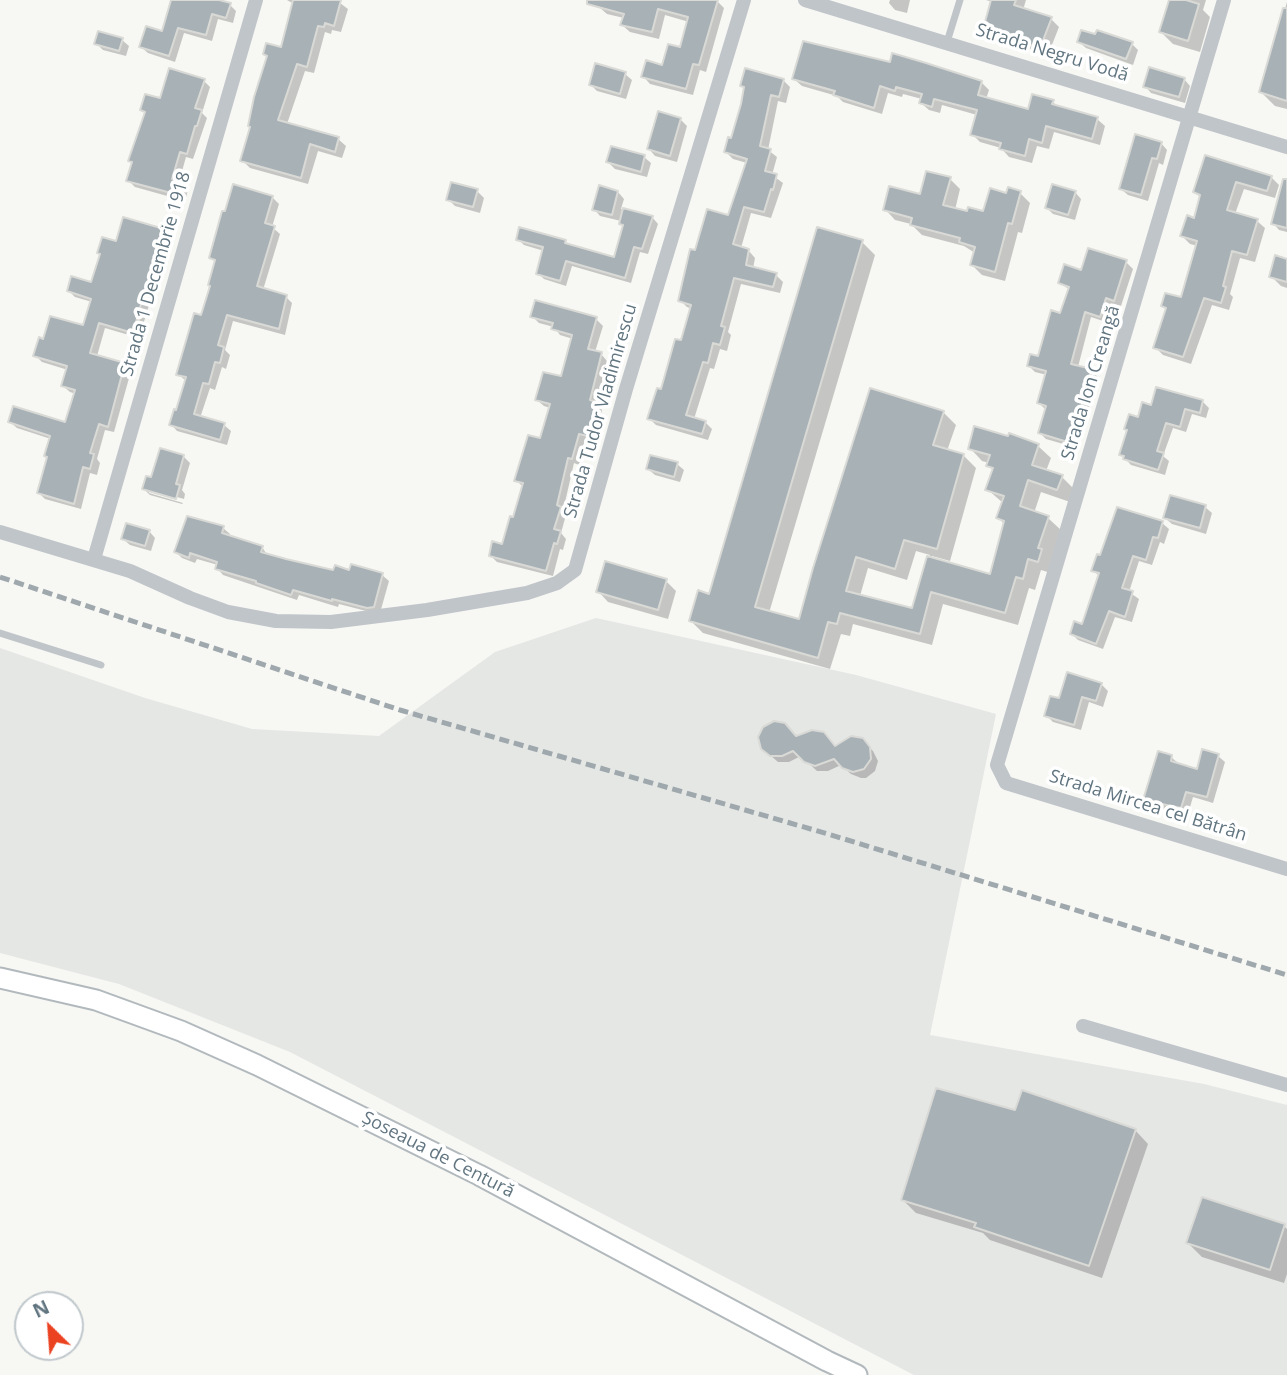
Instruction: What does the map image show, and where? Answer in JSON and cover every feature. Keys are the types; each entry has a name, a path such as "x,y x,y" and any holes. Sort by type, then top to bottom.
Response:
{"main road":[{"name":"Șoseaua de Centură","path":"0,978 96,1000 181,1031 257,1065 480,1175 857,1375"}],"street":[{"name":"Strada 1 Decembrie 1918","path":"94,559 256,0"},
{"name":"Strada Tudor Vladimirescu","path":"94,559 228,612 276,621 309,622 331,622 427,610 527,593 557,583 575,570 626,389 744,0"},
{"name":"Strada Negru Vodă","path":"805,0 1287,146"},
{"name":"Strada Ion Creangă","path":"1001,776 997,765 1224,0"},
{"path":"0,532 94,559"},
{"name":"Strada Mircea cel Bătrân","path":"1001,776 1006,783 1287,869"},
{"path":"1083,1026 1287,1085"}],"lane":[{"path":"947,41 960,0"},
{"path":"0,633 101,665"}],"shaded area":[{"path":"596,618 856,675 996,714 930,1035 1204,1084 1287,1105 1287,1375 914,1375 290,1052 119,984 0,953 0,648 145,698 252,729 379,736 495,652"}],"building":[{"path":"171,0 219,0 231,3 226,18 212,14 206,35 178,28 169,56 139,47 146,26 162,31"},
{"path":"293,0 341,0 334,26 325,23 324,27 318,26 307,67 297,64 278,120 339,137 335,152 310,144 301,178 240,161 250,127 248,126 254,97 267,56 263,54 266,43 281,47"},
{"path":"587,0 718,0 699,65 693,64 686,89 641,77 646,60 662,65 668,44 680,47 688,17 658,9 652,32 620,25 624,14 587,4"},
{"path":"991,0 1016,0 1014,5 1052,17 1040,48 1002,36 982,33"},
{"path":"1169,0 1186,0 1199,4 1188,41 1159,32"},
{"path":"1283,8 1287,8 1287,101 1259,92"},
{"path":"1081,30 1095,34 1097,30 1133,42 1126,59 1077,42"},
{"path":"98,31 123,38 119,51 94,44"},
{"path":"803,41 890,62 892,53 926,63 982,81 978,95 1028,109 1032,94 1054,100 1052,104 1098,117 1092,139 1046,126 1042,143 1029,139 1025,156 999,149 1001,143 970,135 977,110 934,99 932,107 919,103 922,94 896,87 895,91 880,86 874,108 833,95 835,91 792,79"},
{"path":"595,63 626,72 620,94 589,85"},
{"path":"1149,67 1185,78 1179,97 1143,87"},
{"path":"169,68 205,79 195,108 202,110 197,126 187,154 180,152 172,179 183,182 179,195 126,181 132,162 128,161 145,112 140,110 145,94 160,98"},
{"path":"745,68 784,79 779,97 771,95 760,146 771,149 765,171 777,174 773,190 771,189 764,212 744,207 733,244 749,249 746,265 777,273 773,287 734,278 721,326 725,327 720,345 713,343 708,363 703,362 686,415 706,421 702,434 647,419 657,388 661,389 675,339 681,340 691,305 678,301 690,249 695,250 707,209 728,215 747,159 724,152 741,104 744,87 740,86"},
{"path":"658,111 681,118 670,156 647,149"},
{"path":"1135,134 1162,142 1157,159 1152,158 1141,195 1119,189"},
{"path":"611,146 645,155 641,172 606,162"},
{"path":"1205,155 1272,176 1267,191 1236,182 1227,210 1258,219 1247,255 1232,251 1221,303 1204,298 1183,357 1153,348 1166,308 1161,306 1165,293 1181,297 1197,241 1180,236 1187,215 1194,218 1200,195 1193,192"},
{"path":"926,171 951,177 943,205 967,211 968,207 983,211 990,188 1006,193 1008,187 1021,191 1012,224 1008,223 995,272 970,265 975,247 959,242 960,238 910,225 912,218 883,210 889,186 920,194"},
{"path":"1283,179 1287,179 1287,228 1271,224"},
{"path":"451,182 478,189 473,207 446,200"},
{"path":"233,184 273,196 265,223 275,226 257,286 287,295 279,329 227,315 218,345 224,347 220,363 215,362 209,384 203,383 194,414 225,423 220,440 169,425 186,377 176,375 194,313 201,315 210,286 208,285 215,260 209,258 222,211 225,211"},
{"path":"1052,184 1076,191 1068,215 1045,208"},
{"path":"599,185 618,191 612,215 592,210"},
{"path":"623,208 653,216 642,249 634,247 625,278 566,261 560,281 536,274 543,247 516,240 519,227 614,257 623,225 619,224"},
{"path":"123,217 164,229 146,297 143,297 133,333 99,323 90,353 125,363 108,427 99,424 90,453 94,454 90,469 83,467 74,504 37,493 50,436 8,422 13,406 65,422 75,390 61,386 67,366 33,356 39,337 43,339 50,316 83,325 91,299 67,291 71,276 91,282 102,237 116,241"},
{"path":"817,227 863,240 755,607 799,619 870,388 944,411 933,445 964,454 937,549 904,540 895,569 856,557 846,591 912,608 927,556 990,574 1004,521 996,518 1004,496 985,490 993,468 986,466 990,455 968,449 974,426 1008,436 1009,433 1039,444 1032,465 1063,475 1057,490 1028,480 1020,506 1049,516 1038,548 1042,549 1038,562 1028,559 1023,579 1016,577 1005,613 931,592 920,634 840,613 837,624 828,622 818,658 689,621 698,590 709,594"},
{"path":"1088,248 1127,260 1114,301 1106,298 1100,317 1085,312 1071,364 1092,369 1071,443 1038,433 1046,406 1037,403 1046,371 1027,366 1030,354 1038,356 1051,310 1060,313 1069,287 1058,283 1064,264 1081,270"},
{"path":"1275,255 1287,259 1287,282 1269,277"},
{"path":"535,300 597,317 588,349 602,352 590,400 596,402 592,421 588,436 579,434 572,459 568,458 557,505 561,507 554,529 561,531 557,544 554,543 546,571 489,556 492,541 502,544 510,516 513,517 523,483 514,481 528,435 540,438 550,404 535,400 543,372 561,376 572,335 551,329 553,323 530,317"},
{"path":"1156,387 1203,400 1200,413 1185,409 1180,427 1166,423 1157,451 1164,453 1158,470 1123,459 1124,456 1119,455 1129,414 1138,417 1142,402 1151,405"},
{"path":"160,448 184,455 176,484 180,485 176,499 142,489 146,476 151,477"},
{"path":"650,455 678,462 674,477 646,469"},
{"path":"1170,495 1206,505 1200,528 1163,518"},
{"path":"1117,507 1163,521 1158,538 1153,537 1146,560 1133,556 1122,588 1133,591 1125,617 1109,611 1096,644 1070,634 1074,621 1082,624 1099,573 1091,571 1097,554 1100,555"},
{"path":"187,516 224,526 222,533 263,546 261,552 333,570 335,565 349,570 351,564 383,573 374,607 332,601 293,590 291,595 215,569 217,562 190,553 189,558 174,552"},
{"path":"126,523 150,530 145,546 121,539"},
{"path":"605,561 667,579 658,610 596,592"},
{"path":"1067,672 1102,683 1096,701 1082,697 1074,725 1044,716 1050,696 1059,698"},
{"path":"774,721 785,723 796,736 812,730 824,732 835,746 851,736 863,738 870,747 871,759 864,769 853,772 842,768 834,759 815,766 804,762 793,751 782,756 770,756 761,749 758,737 763,727"},
{"path":"1202,749 1219,754 1207,797 1186,792 1181,808 1143,800 1158,751 1172,755 1171,761 1197,769"},
{"path":"936,1088 1015,1110 1022,1090 1136,1129 1089,1266 974,1227 976,1223 901,1200"},
{"path":"1202,1197 1285,1224 1270,1270 1186,1243"}],"railway":[{"path":"0,577 400,710 828,834 1287,975"}]}
